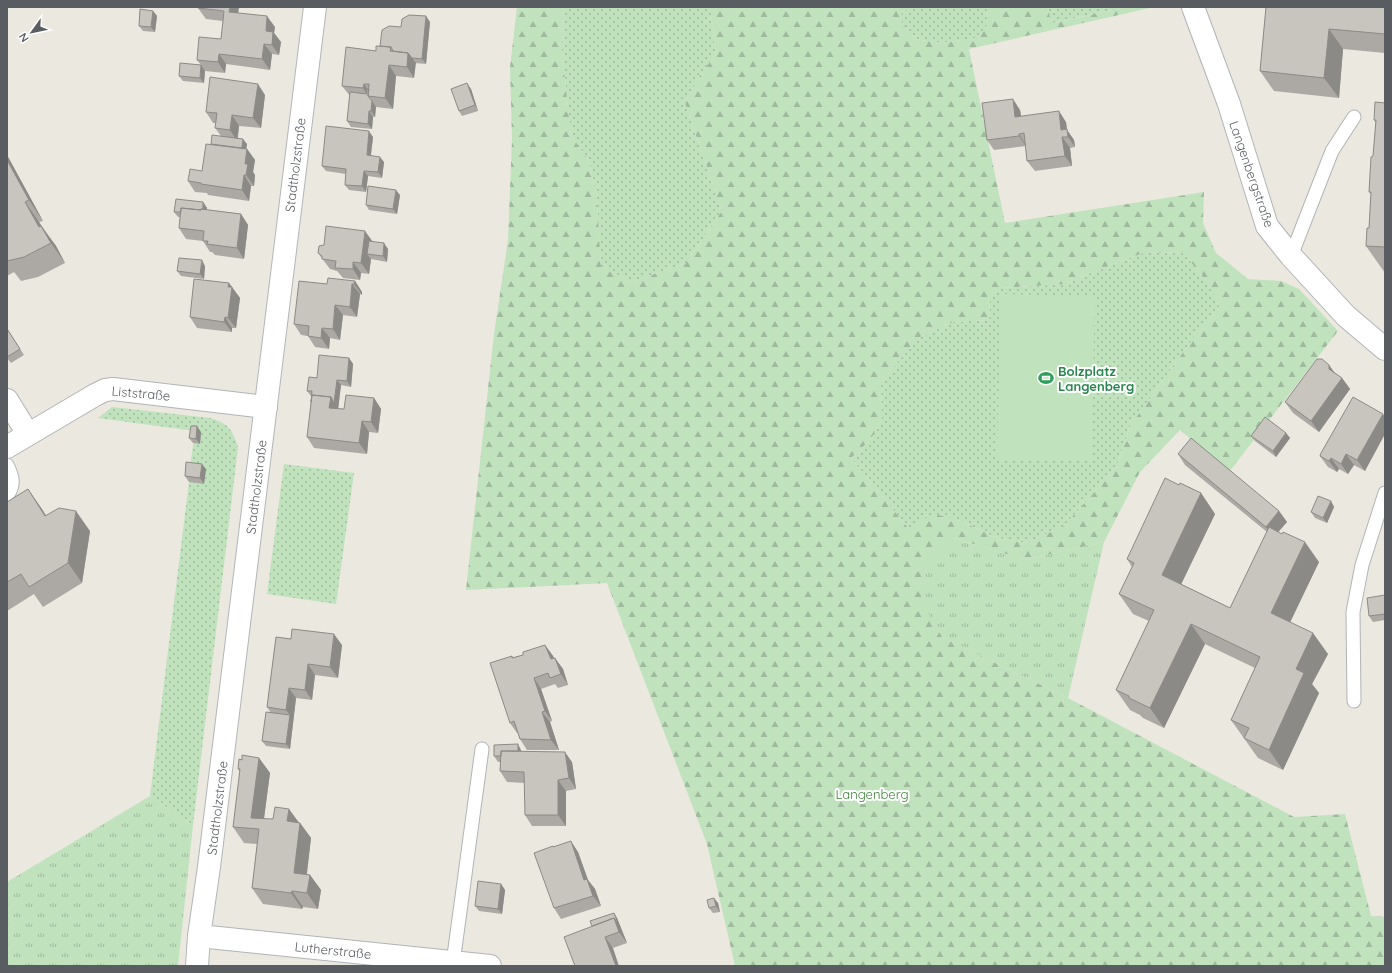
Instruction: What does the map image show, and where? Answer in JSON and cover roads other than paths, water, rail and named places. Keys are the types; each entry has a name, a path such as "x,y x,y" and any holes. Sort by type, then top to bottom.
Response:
{"street":[{"name":"Stadtholzstraße","path":"197,966 315,7"},
{"name":"Langenbergstraße","path":"1193,7 1229,104 1267,226 1291,256 1346,316 1385,349"},
{"name":"Liststraße","path":"7,447 94,395 105,390 113,389 266,407"},
{"path":"7,400 28,434"},
{"name":"Lutherstraße","path":"200,936 490,966"}],"lane":[{"path":"1291,256 1332,151 1354,117"},
{"path":"7,465 12,480 12,489 7,496"},
{"path":"1354,701 1352,612 1362,565 1385,493"},
{"path":"453,963 482,749"}],"place":[{"name":"Bolzplatz Langenberg","path":"1046,378"}],"park label":[{"name":"Langenberg","path":"872,794"}]}
